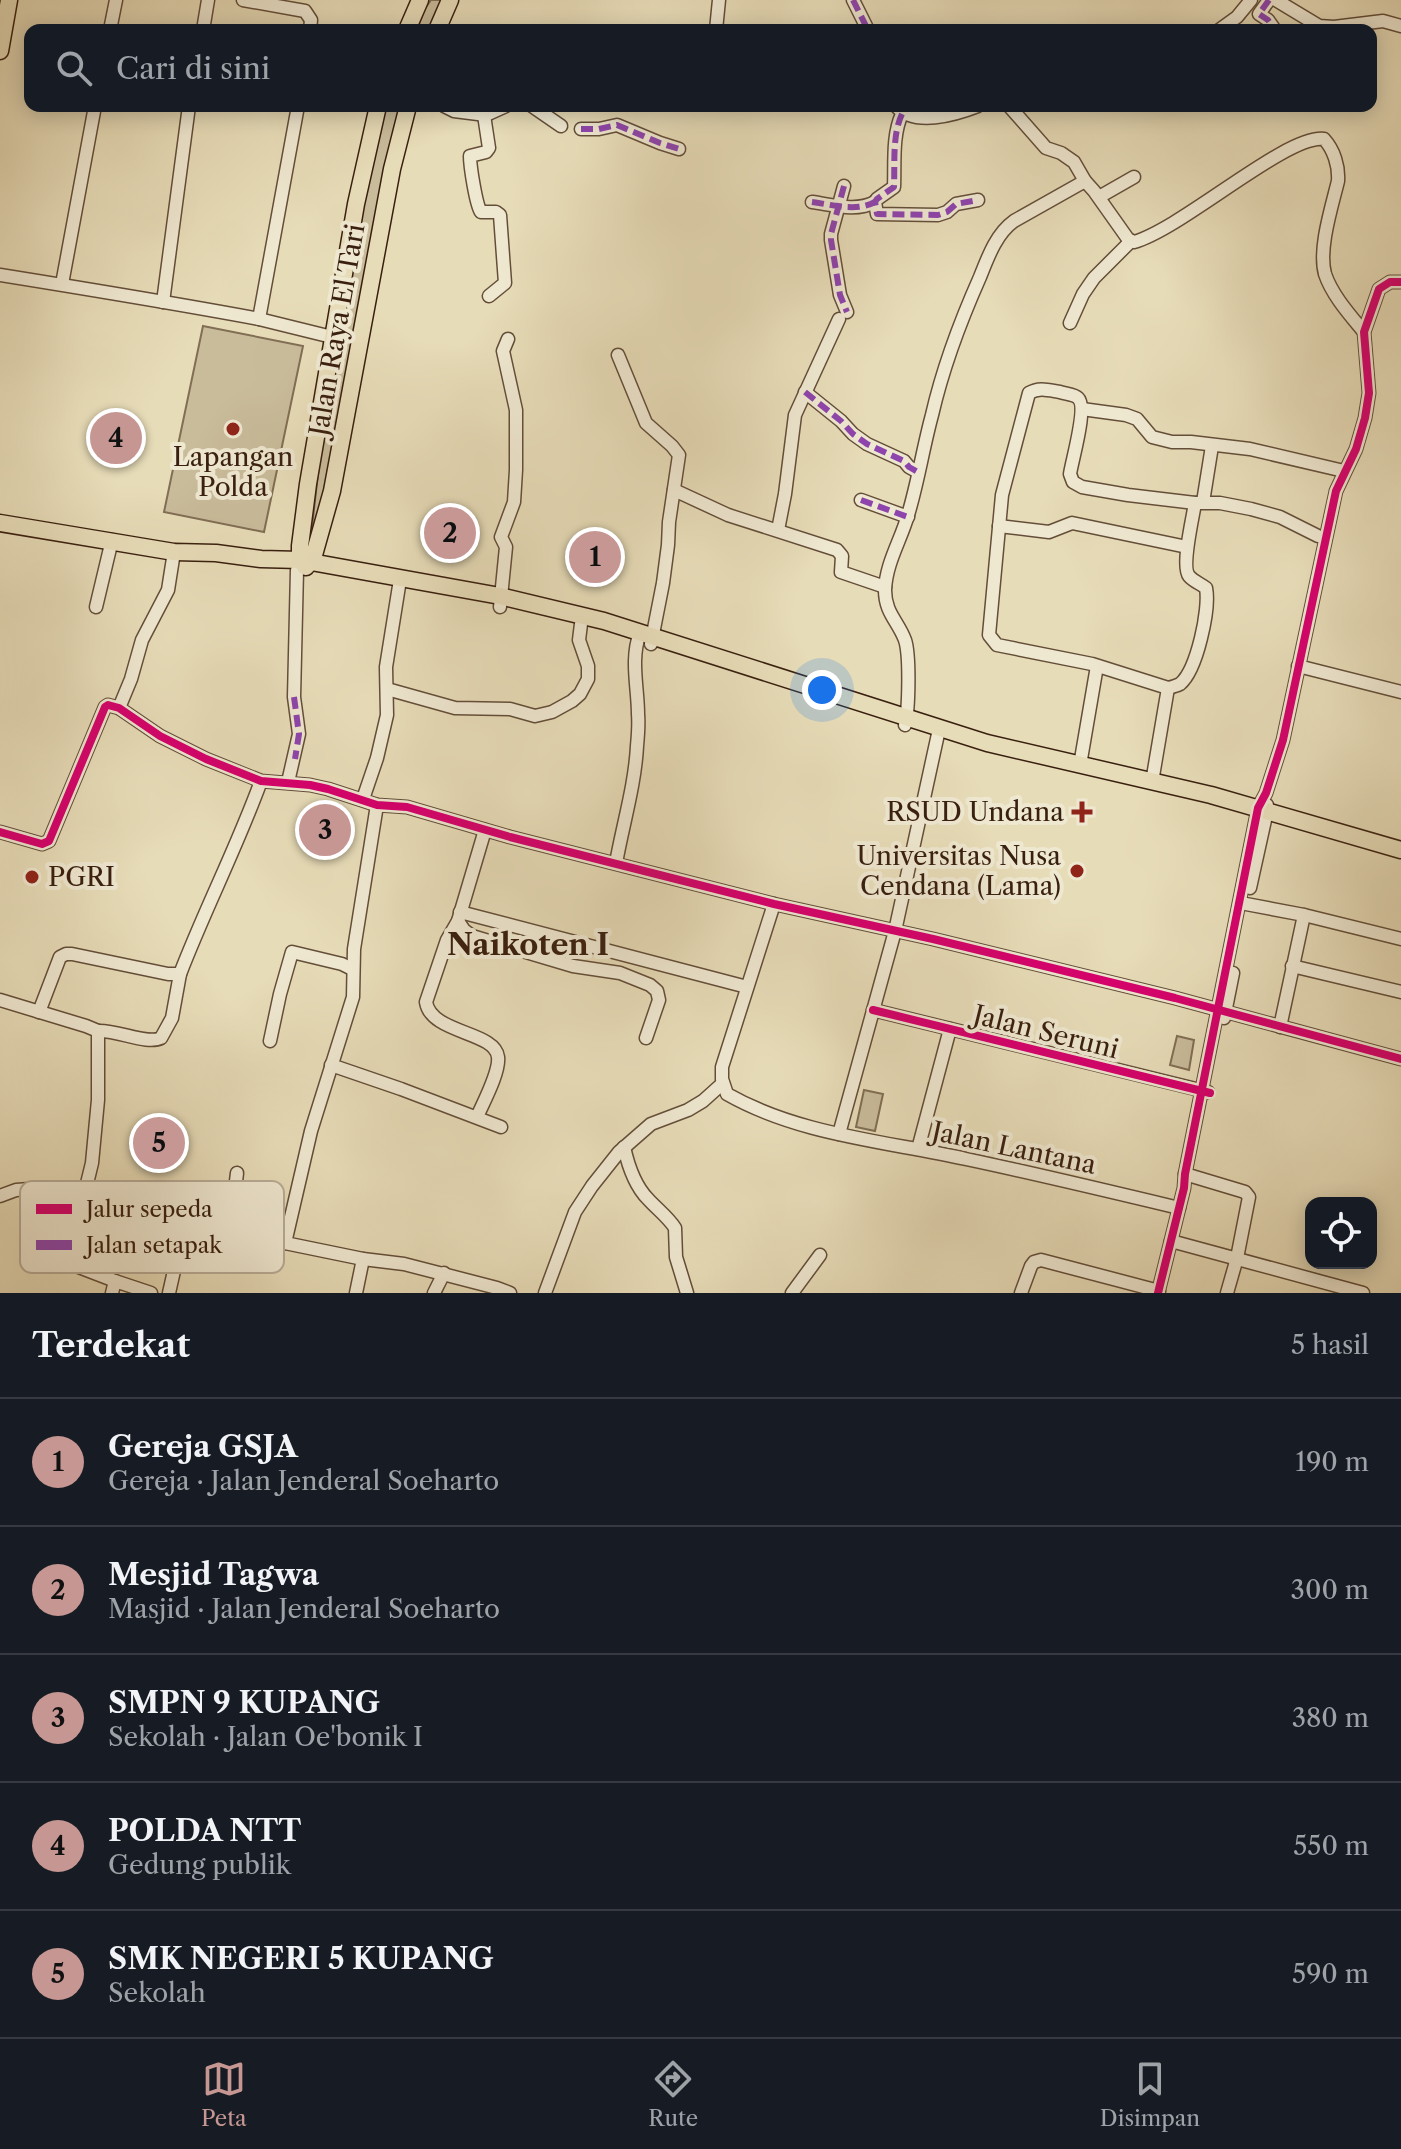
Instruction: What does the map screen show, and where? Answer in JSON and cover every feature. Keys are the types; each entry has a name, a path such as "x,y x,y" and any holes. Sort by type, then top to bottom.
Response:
{"main road":[{"path":"0,47 9,0"},
{"path":"410,24 420,0"},
{"path":"440,24 450,0"},
{"name":"Jalan Raya El Tari","path":"303,565 308,484 356,204 377,112"},
{"name":"Jalan Raya El Tari","path":"303,565 332,491 383,213 406,112"},
{"path":"265,563 288,545 308,484"},
{"path":"332,491 327,544 333,571"},
{"path":"0,523 182,552 303,565 604,621 646,639"},
{"path":"333,571 399,586 500,602 646,639 906,720 1262,810 1401,850"},
{"path":"906,720 938,734 984,746 994,743"}],"street":[{"path":"111,24 116,0"},
{"path":"204,24 208,0"},
{"path":"243,0 305,11 311,24"},
{"path":"717,24 719,0"},
{"path":"853,0 865,24"},
{"path":"1227,24 1251,0"},
{"path":"1267,22 1259,12 1269,0"},
{"path":"1276,0 1316,24"},
{"path":"1358,24 1383,21 1401,26"},
{"path":"62,284 94,112"},
{"path":"163,302 188,112"},
{"path":"259,319 297,112"},
{"path":"462,112 484,115 491,112"},
{"path":"541,112 561,126"},
{"path":"812,202 839,210 861,207 875,202 894,187 899,112"},
{"path":"902,112 908,116 938,117 962,112"},
{"path":"1015,112 1046,148 1074,162 1131,241"},
{"path":"484,115 489,148 486,152 470,156 470,167 475,181 477,207 481,212 500,215 505,283 489,296"},
{"path":"581,129 617,125 679,149"},
{"path":"1070,323 1094,278 1131,241 1138,241 1165,228 1294,147 1324,139 1339,171 1327,229 1324,268 1330,285 1364,332"},
{"path":"1099,197 1134,177"},
{"path":"906,720 906,641 890,614 885,587 892,557 908,517 949,355 994,246 1008,226 1085,181"},
{"path":"778,530 795,415 843,315 831,234 844,186"},
{"path":"875,202 879,215 938,215 956,204 978,200"},
{"path":"0,275 259,319 332,337"},
{"path":"1021,1293 1031,1266 1041,1260 1159,1292 1206,1092 1262,810 1283,740 1336,491 1356,449 1367,409 1369,393 1364,332 1379,289 1390,282 1401,282"},
{"path":"500,602 506,547 501,537 514,502 516,470 516,410 503,351 508,339"},
{"path":"616,863 637,749 635,670 663,583 679,455 646,423 618,355"},
{"path":"1212,446 1199,502 1187,547 1188,576 1206,588 1207,598 1193,667 1181,682 1168,688 1097,666 997,645 991,639 1002,495 1029,393 1039,389 1074,396 1081,401 1070,474 1073,482 1082,487 1128,495 1199,502 1251,509 1280,517 1318,536"},
{"path":"805,392 867,444 904,461 918,472"},
{"path":"1082,409 1137,419 1152,437 1172,442 1250,449 1344,471"},
{"path":"674,490 710,508 837,550 842,556 840,571 885,587"},
{"path":"861,500 908,517"},
{"path":"999,526 1049,532 1072,523 1187,547"},
{"path":"96,607 112,540"},
{"path":"119,708 142,640 182,552"},
{"path":"288,782 299,734 294,697 303,565"},
{"path":"363,799 387,715 388,650 399,586"},
{"path":"387,689 455,708 510,709 535,716 552,712 580,694 588,679 588,666 579,640 581,624"},
{"path":"1080,765 1097,666"},
{"path":"1298,666 1401,692"},
{"path":"1152,782 1168,688"},
{"path":"0,832 42,844 49,841 108,705 119,708 171,742 261,781 328,789 377,805 407,807 774,904 1221,1010 1401,1059"},
{"path":"839,1134 895,931 938,734"},
{"path":"0,1000 98,1031 153,1042 164,1036 172,1018 180,974 261,781"},
{"path":"377,805 352,969 353,997 311,1131 285,1243 404,1264 510,1293"},
{"path":"1221,1010 1246,904 1262,810"},
{"path":"477,1117 498,1064 497,1052 472,1035 437,1020 428,1011 426,1002 447,940 459,917 485,830"},
{"path":"545,1293 575,1212 624,1147 651,1124 695,1106 723,1083 722,1067 774,904"},
{"path":"1246,904 1401,939"},
{"path":"1280,1027 1304,915"},
{"path":"459,917 519,928 747,987"},
{"path":"459,917 464,930 472,936 573,966 620,973 650,985 657,991 659,1000 646,1038"},
{"path":"514,948 519,928"},
{"path":"573,966 579,944"},
{"path":"270,1041 292,952 352,969"},
{"path":"39,1012 63,954 180,974"},
{"path":"650,985 656,964"},
{"path":"1292,966 1401,992"},
{"name":"Jalan Seruni","path":"873,1010 1206,1092"},
{"path":"918,1149 950,1029"},
{"path":"88,1181 96,1130 98,1031"},
{"path":"331,1065 501,1127"},
{"name":"Jalan Lantana","path":"723,1083 727,1094 748,1106 803,1126 1179,1208"},
{"path":"624,1147 639,1187 675,1228 676,1257 687,1293"},
{"path":"236,1181 237,1173"},
{"path":"1187,1179 1248,1194 1250,1200 1227,1293"},
{"path":"0,1196 20,1190"},
{"path":"1171,1241 1363,1293"},
{"path":"792,1293 820,1255"},
{"path":"356,1293 363,1259"},
{"path":"89,1273 114,1287 151,1293"},
{"path":"169,1293 174,1273"},
{"path":"434,1293 444,1273"}],"shaded area":[{"path":"431,0 450,0 437,24 419,24"},
{"path":"384,112 400,112 336,454 310,545 319,465 363,207"},
{"name":"Lapangan Polda","path":"203,326 303,346 264,532 164,512"},
{"path":"1177,1036 1194,1040 1189,1070 1170,1065"},
{"path":"864,1090 883,1094 875,1131 856,1127"}],"marked path":[{"path":"853,0 865,24"},
{"path":"1269,0 1259,14 1271,24"},
{"path":"902,114 895,140 894,187 875,202 877,214 938,215 956,204 978,200"},
{"path":"581,129 617,125 679,149"},
{"path":"844,186 831,240 840,295 847,312"},
{"path":"812,202 853,207 875,202"},
{"path":"805,392 867,444 904,461 918,472"},
{"path":"861,500 908,517"},
{"path":"294,697 299,734 295,759"}],"cycle path":[{"path":"1158,1293 1184,1188 1258,808 1283,740 1336,491 1356,449 1365,418 1369,393 1364,332 1379,289 1390,282 1401,282"},
{"path":"0,832 42,844 49,841 108,705 119,708 160,736 206,759 261,781 310,785 377,805 407,807 510,837 774,904 1175,998 1401,1059"},
{"path":"873,1010 1210,1093"}],"place":[{"name":"Lapangan Polda","path":"233,429"},
{"name":"POLDA NTT","path":"116,438"},
{"name":"Mesjid Tagwa","path":"450,533"},
{"name":"Gereja GSJA","path":"595,557"},
{"name":"RSUD Undana","path":"1082,812"},
{"name":"SMPN 9 KUPANG","path":"325,830"},
{"name":"Universitas Nusa Cendana (Lama)","path":"1077,871"},
{"name":"PGRI","path":"32,877"},
{"name":"SMK NEGERI 5 KUPANG","path":"159,1143"}],"district":[{"name":"Naikoten I","path":"528,945"}]}
